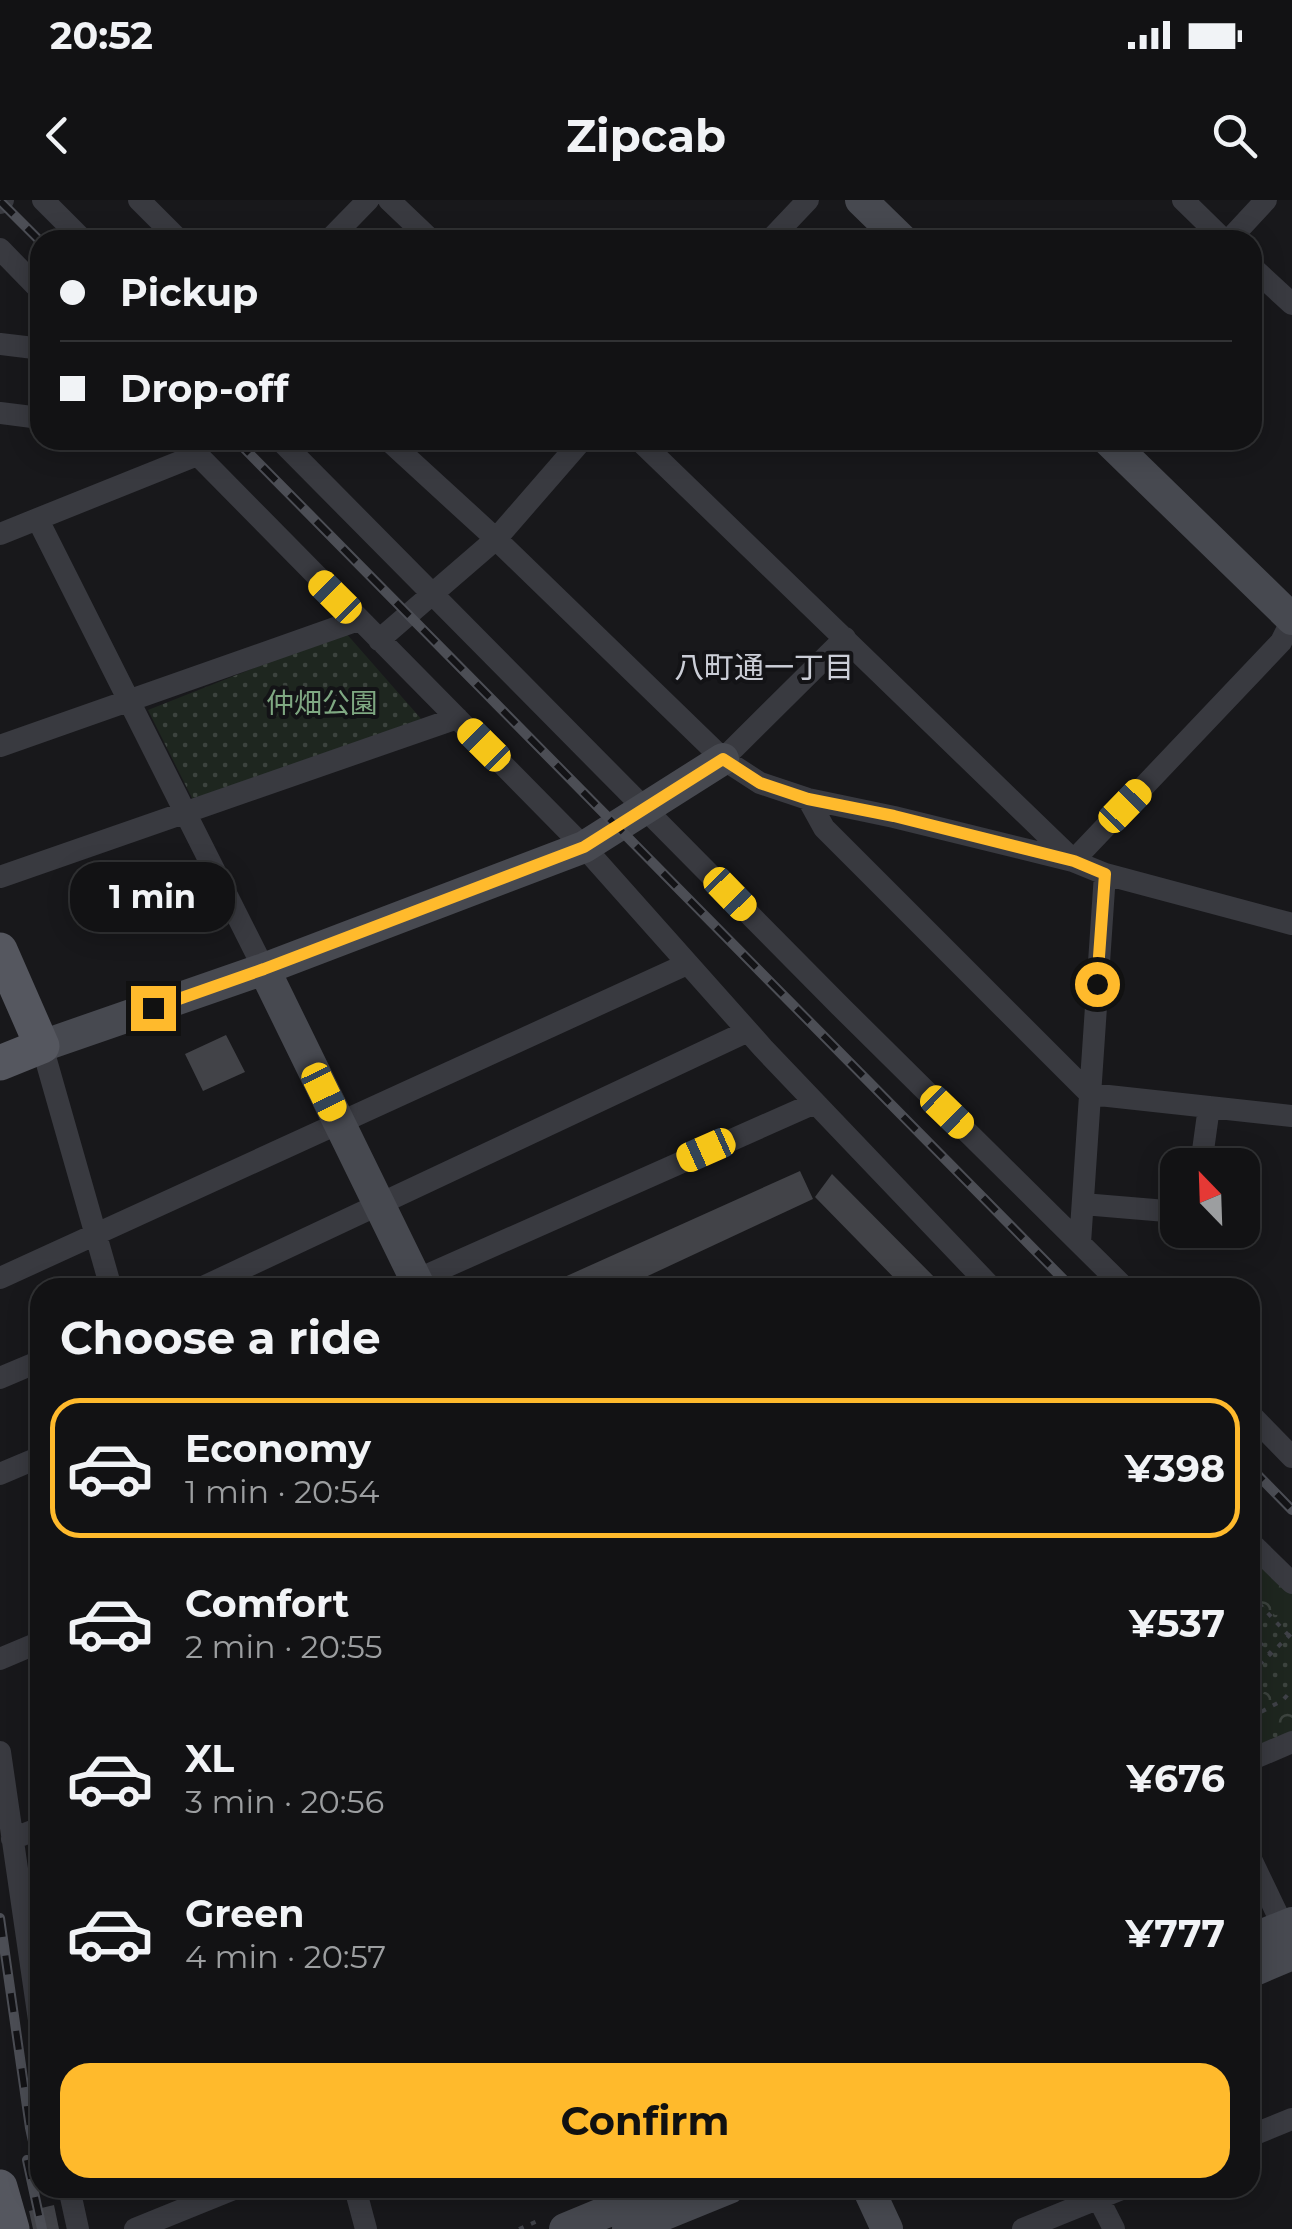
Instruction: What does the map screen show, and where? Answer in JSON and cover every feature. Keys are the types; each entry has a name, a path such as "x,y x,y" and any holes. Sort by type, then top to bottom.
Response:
{"main road":[{"path":"0,950 42,1046 0,1062"},
{"path":"0,2187 12,2229"}],"street":[{"path":"43,200 73,230"},
{"path":"139,200 168,230"},
{"path":"339,230 368,200"},
{"path":"389,200 420,230"},
{"path":"780,230 808,200"},
{"path":"861,200 892,230"},
{"path":"1183,200 1216,230"},
{"path":"1237,230 1266,200"},
{"path":"0,248 30,280"},
{"path":"1262,276 1292,304"},
{"path":"0,344 30,348"},
{"path":"0,413 30,417"},
{"path":"0,534 38,520 184,450"},
{"path":"193,450 584,847 748,1031 983,1278"},
{"path":"290,450 1115,1278"},
{"path":"399,450 723,759 760,783 808,799 1074,861 1105,874 1292,924"},
{"path":"379,640 496,539 573,450"},
{"path":"650,450 1074,861"},
{"path":"1074,861 1281,642 1292,619 1118,450"},
{"path":"38,520 340,1123 409,1278"},
{"path":"0,746 358,620"},
{"path":"107,1278 42,1046 264,969 584,847 723,759 845,638"},
{"path":"0,878 458,718"},
{"path":"808,799 824,828 1090,1094 1292,1116"},
{"path":"1080,1243 1105,874"},
{"path":"0,1278 687,964"},
{"path":"222,1278 748,1031"},
{"path":"424,1278 816,1102"},
{"path":"1203,1148 1209,1106"},
{"path":"1083,1204 1160,1210"},
{"path":"0,1378 30,1364"},
{"path":"1260,1424 1292,1456"},
{"path":"0,1474 30,1461"},
{"path":"1260,1552 1292,1583"},
{"path":"0,1659 30,1646"},
{"path":"1260,1756 1292,1742"},
{"path":"0,1752 30,1939"},
{"path":"12,1839 30,1832"},
{"path":"1260,1877 1289,1934"},
{"path":"1260,1938 1289,1934"},
{"path":"1260,1962 1289,1934"},
{"path":"1260,2132 1292,2119"},
{"path":"72,2198 78,2229"},
{"path":"135,2229 211,2198"},
{"path":"357,2198 366,2229"},
{"path":"565,2229 640,2198"},
{"path":"628,2229 704,2198"},
{"path":"873,2198 887,2229"},
{"path":"1023,2229 1086,2198"},
{"path":"1098,2198 1114,2229"}],"path":[{"path":"1260,1604 1291,1636 1260,1664"},
{"path":"1260,1643 1271,1654"},
{"path":"1260,1713 1292,1690"}],"green space":[{"name":"仲畑公園","path":"345,632 430,729 195,804 148,710"},
{"path":"1260,1560 1292,1591 1292,1736 1260,1749"},
{"path":"1260,1563 1292,1600 1289,1614 1275,1615 1260,1604"},
{"path":"1264,1692 1292,1694 1292,1729 1260,1737 1260,1700"}],"building":[{"path":"226,1035 245,1072 203,1091 185,1054"},
{"path":"800,1171 813,1199 643,1278 562,1278"},
{"path":"832,1174 935,1278 894,1278 815,1197"},
{"path":"54,2205 59,2229 33,2229 29,2211"}],"railway":[{"path":"0,201 30,231"},
{"path":"246,450 1062,1278"},
{"path":"1260,1477 1292,1510"},
{"path":"0,1918 30,2128"},
{"path":"27,2160 30,2174"},
{"path":"35,2198 42,2229"}],"district":[{"name":"八町通一丁目","path":"764,668"}],"route":[{"path":"153,1008 584,847 723,759 760,783 808,799 1074,861 1105,874 1097,984"}]}
